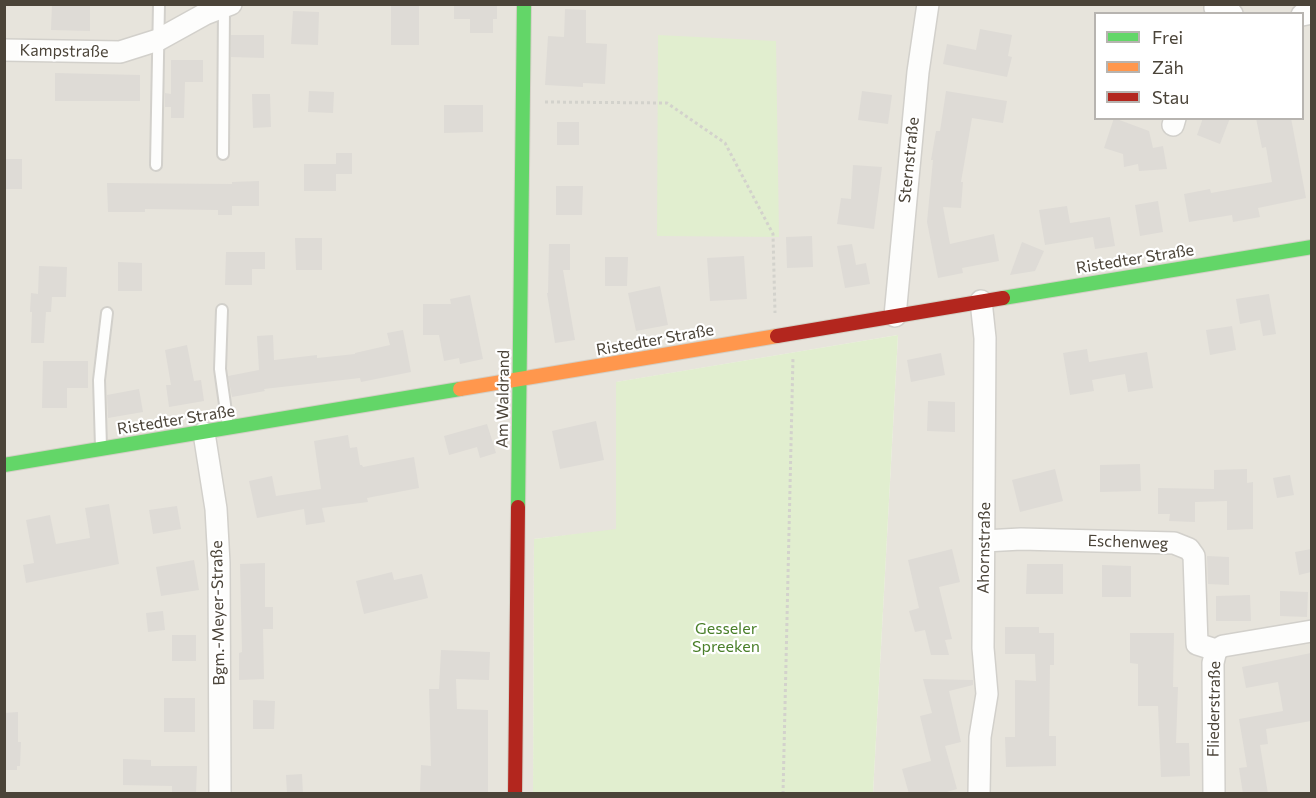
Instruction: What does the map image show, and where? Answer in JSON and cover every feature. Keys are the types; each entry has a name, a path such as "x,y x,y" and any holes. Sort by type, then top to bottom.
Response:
{"street":[{"name":"Am Waldrand","path":"515,794 524,4"},
{"name":"Sternstraße","path":"895,316 917,83 928,4"},
{"name":"Kampstraße","path":"4,50 120,52 158,40 205,14 227,5"},
{"name":"Ristedter Straße","path":"4,465 1311,247"},
{"name":"Ahornstraße","path":"979,794 980,737 987,694 983,648 985,338 981,301"},
{"name":"Bgm.-Meyer-Straße","path":"204,433 216,509 218,552 220,794"},
{"name":"Eschenweg","path":"984,541 1021,539 1174,543 1189,549 1194,556 1197,644 1216,650"},
{"name":"Fliederstraße","path":"1214,794 1213,663 1216,650 1223,646 1311,631"}],"lane":[{"path":"156,165 159,4"},
{"name":"Kampstraße","path":"224,154 227,5"},
{"path":"222,310 220,369 228,428"},
{"path":"101,449 99,380 107,313"}],"path":[{"path":"522,101 667,103 726,143 773,234 776,336"},
{"path":"783,794 793,334"}],"shaded area":[{"path":"5,5 1311,5 1311,793 873,793 898,335 617,382 616,530 534,539 533,793 5,794"}],"green space":[{"path":"658,35 776,41 779,237 657,236"},
{"name":"Gesseler Spreeken","path":"898,335 873,793 533,793 534,539 616,529 616,382"}],"building":[{"path":"52,4 90,4 90,31 51,30"},
{"path":"391,4 419,4 419,45 391,45"},
{"path":"454,6 497,6 497,19 493,19 493,33 470,33 470,19 454,19"},
{"path":"565,9 586,10 586,43 607,44 605,84 583,83 583,87 545,85 548,36 564,37"},
{"path":"293,11 319,12 318,45 291,44"},
{"path":"980,29 1012,35 1008,56 1012,57 1007,77 943,64 947,44 976,50"},
{"path":"231,35 264,35 264,58 231,57"},
{"path":"171,60 203,60 203,82 185,82 184,118 171,118 171,107 165,107 165,93 171,94"},
{"path":"55,73 140,75 140,101 55,101"},
{"path":"309,91 334,92 333,113 308,112"},
{"path":"862,91 892,95 888,124 858,120"},
{"path":"946,91 1007,101 1003,123 972,118 961,182 963,182 961,208 943,207 950,244 994,234 999,261 962,268 963,273 938,278 927,222 933,160 931,160 936,131 940,131"},
{"path":"252,94 270,94 271,127 253,128"},
{"path":"444,105 483,105 483,132 444,133"},
{"path":"1113,120 1119,120 1149,131 1153,148 1163,146 1167,169 1139,171 1138,164 1124,167 1123,154 1104,148"},
{"path":"1202,120 1229,120 1220,144 1197,135"},
{"path":"1256,120 1291,120 1306,198 1258,208 1260,217 1233,222 1232,215 1189,222 1184,194 1210,189 1211,193 1272,182 1266,147 1262,148"},
{"path":"557,122 579,122 579,145 557,145"},
{"path":"336,153 352,153 352,174 336,174 336,191 304,191 304,164 336,164"},
{"path":"4,159 22,159 22,189 4,189"},
{"path":"853,165 882,167 874,229 837,224 841,198 851,199"},
{"path":"259,181 259,206 232,206 232,215 218,215 218,210 145,209 145,212 108,212 107,183 232,184 232,182"},
{"path":"556,186 583,186 582,215 556,215"},
{"path":"1158,201 1163,232 1140,236 1135,205"},
{"path":"1067,206 1070,223 1110,217 1115,246 1095,249 1093,237 1045,245 1039,210"},
{"path":"812,236 813,267 787,268 786,237"},
{"path":"295,238 322,238 322,270 296,270"},
{"path":"1022,242 1044,251 1035,271 1010,275"},
{"path":"549,244 570,244 570,270 563,270 575,340 555,343 547,293"},
{"path":"852,244 856,265 866,263 870,284 845,288 837,246"},
{"path":"226,252 265,252 265,269 252,269 252,285 225,285"},
{"path":"744,256 747,299 710,301 707,258"},
{"path":"605,257 628,257 627,286 605,286"},
{"path":"118,262 142,263 142,291 118,291"},
{"path":"39,266 67,267 66,297 52,297 51,312 46,312 44,343 31,343 31,293 38,294"},
{"path":"660,286 668,325 636,331 628,293"},
{"path":"1269,294 1276,334 1263,336 1260,320 1240,324 1236,299"},
{"path":"470,295 483,359 460,364 459,358 444,361 439,335 423,335 423,304 451,304 450,299"},
{"path":"1232,326 1236,350 1210,355 1206,330"},
{"path":"403,330 411,372 361,382 360,378 264,389 265,391 232,397 228,376 259,370 257,336 273,335 274,360 317,355 317,358 355,354 390,345 387,333"},
{"path":"187,345 194,381 201,380 204,401 169,407 166,385 171,385 165,350"},
{"path":"1087,349 1089,362 1147,352 1153,388 1128,392 1125,374 1092,380 1094,391 1070,395 1063,353"},
{"path":"941,353 945,375 911,382 907,360"},
{"path":"43,361 88,361 88,388 67,388 67,408 42,408"},
{"path":"139,389 143,412 108,418 107,395"},
{"path":"928,401 955,402 955,432 927,431"},
{"path":"596,421 604,460 560,469 552,431"},
{"path":"487,424 496,453 480,458 477,447 449,455 444,436"},
{"path":"348,435 350,448 357,447 360,465 363,467 414,457 419,488 367,498 368,502 322,508 325,522 306,525 304,509 257,518 249,481 272,476 276,496 321,489 314,441"},
{"path":"1140,464 1141,491 1100,492 1100,465"},
{"path":"1055,469 1063,501 1020,512 1012,480"},
{"path":"1247,469 1247,483 1253,482 1253,529 1227,530 1227,501 1195,502 1195,522 1169,521 1170,514 1158,514 1158,488 1214,489 1214,470"},
{"path":"1290,475 1294,495 1277,498 1273,478"},
{"path":"109,504 119,564 26,583 23,565 34,563 26,520 50,515 56,544 90,538 85,508"},
{"path":"177,506 181,529 153,534 149,510"},
{"path":"952,549 960,582 939,587 952,639 945,640 949,655 931,655 925,630 915,632 909,611 919,608 908,560"},
{"path":"1311,549 1311,572 1299,575 1295,552"},
{"path":"1207,556 1229,557 1229,585 1208,584"},
{"path":"194,560 199,590 161,596 156,567"},
{"path":"265,563 265,607 273,607 273,629 263,629 264,679 239,680 239,653 242,652 240,564"},
{"path":"1027,564 1063,564 1063,594 1026,594"},
{"path":"1102,565 1131,566 1131,597 1102,597"},
{"path":"392,572 394,580 422,574 428,598 364,614 356,581"},
{"path":"1280,591 1308,592 1307,617 1280,616"},
{"path":"1250,595 1251,621 1216,621 1216,596"},
{"path":"163,611 165,630 148,632 146,613"},
{"path":"1005,627 1039,627 1039,633 1054,633 1054,665 1050,665 1049,736 1056,736 1056,766 1006,767 1005,737 1015,737 1015,680 1036,681 1035,654 1005,654"},
{"path":"1130,633 1174,633 1173,687 1178,687 1176,743 1189,743 1190,776 1161,777 1158,706 1138,706 1138,664 1130,663"},
{"path":"172,635 196,635 196,661 172,661"},
{"path":"441,650 490,652 489,680 456,679 457,709 488,710 488,794 420,794 421,765 431,766 429,689 439,689"},
{"path":"1311,653 1311,721 1266,729 1268,744 1260,745 1268,794 1243,794 1239,768 1247,767 1239,719 1283,711 1278,682 1246,688 1242,667"},
{"path":"923,679 973,680 973,685 949,691 961,742 945,746 957,789 940,794 909,794 902,769 931,761 920,716 932,713"},
{"path":"164,698 195,698 195,732 164,732"},
{"path":"253,700 275,701 274,729 253,729"},
{"path":"18,712 18,742 21,742 20,766 17,766 17,770 4,770 4,713"},
{"path":"123,759 151,760 151,766 197,766 196,794 172,794 172,786 123,785"},
{"path":"302,774 303,794 287,794 286,775"}],"traffic: fast":[{"path":"518,507 524,4"},
{"path":"1003,298 1312,247"},
{"path":"4,465 460,389"}],"traffic: slow":[{"path":"460,389 777,336"}],"traffic: jam":[{"path":"777,336 1003,298"},
{"path":"515,794 518,507"}]}
